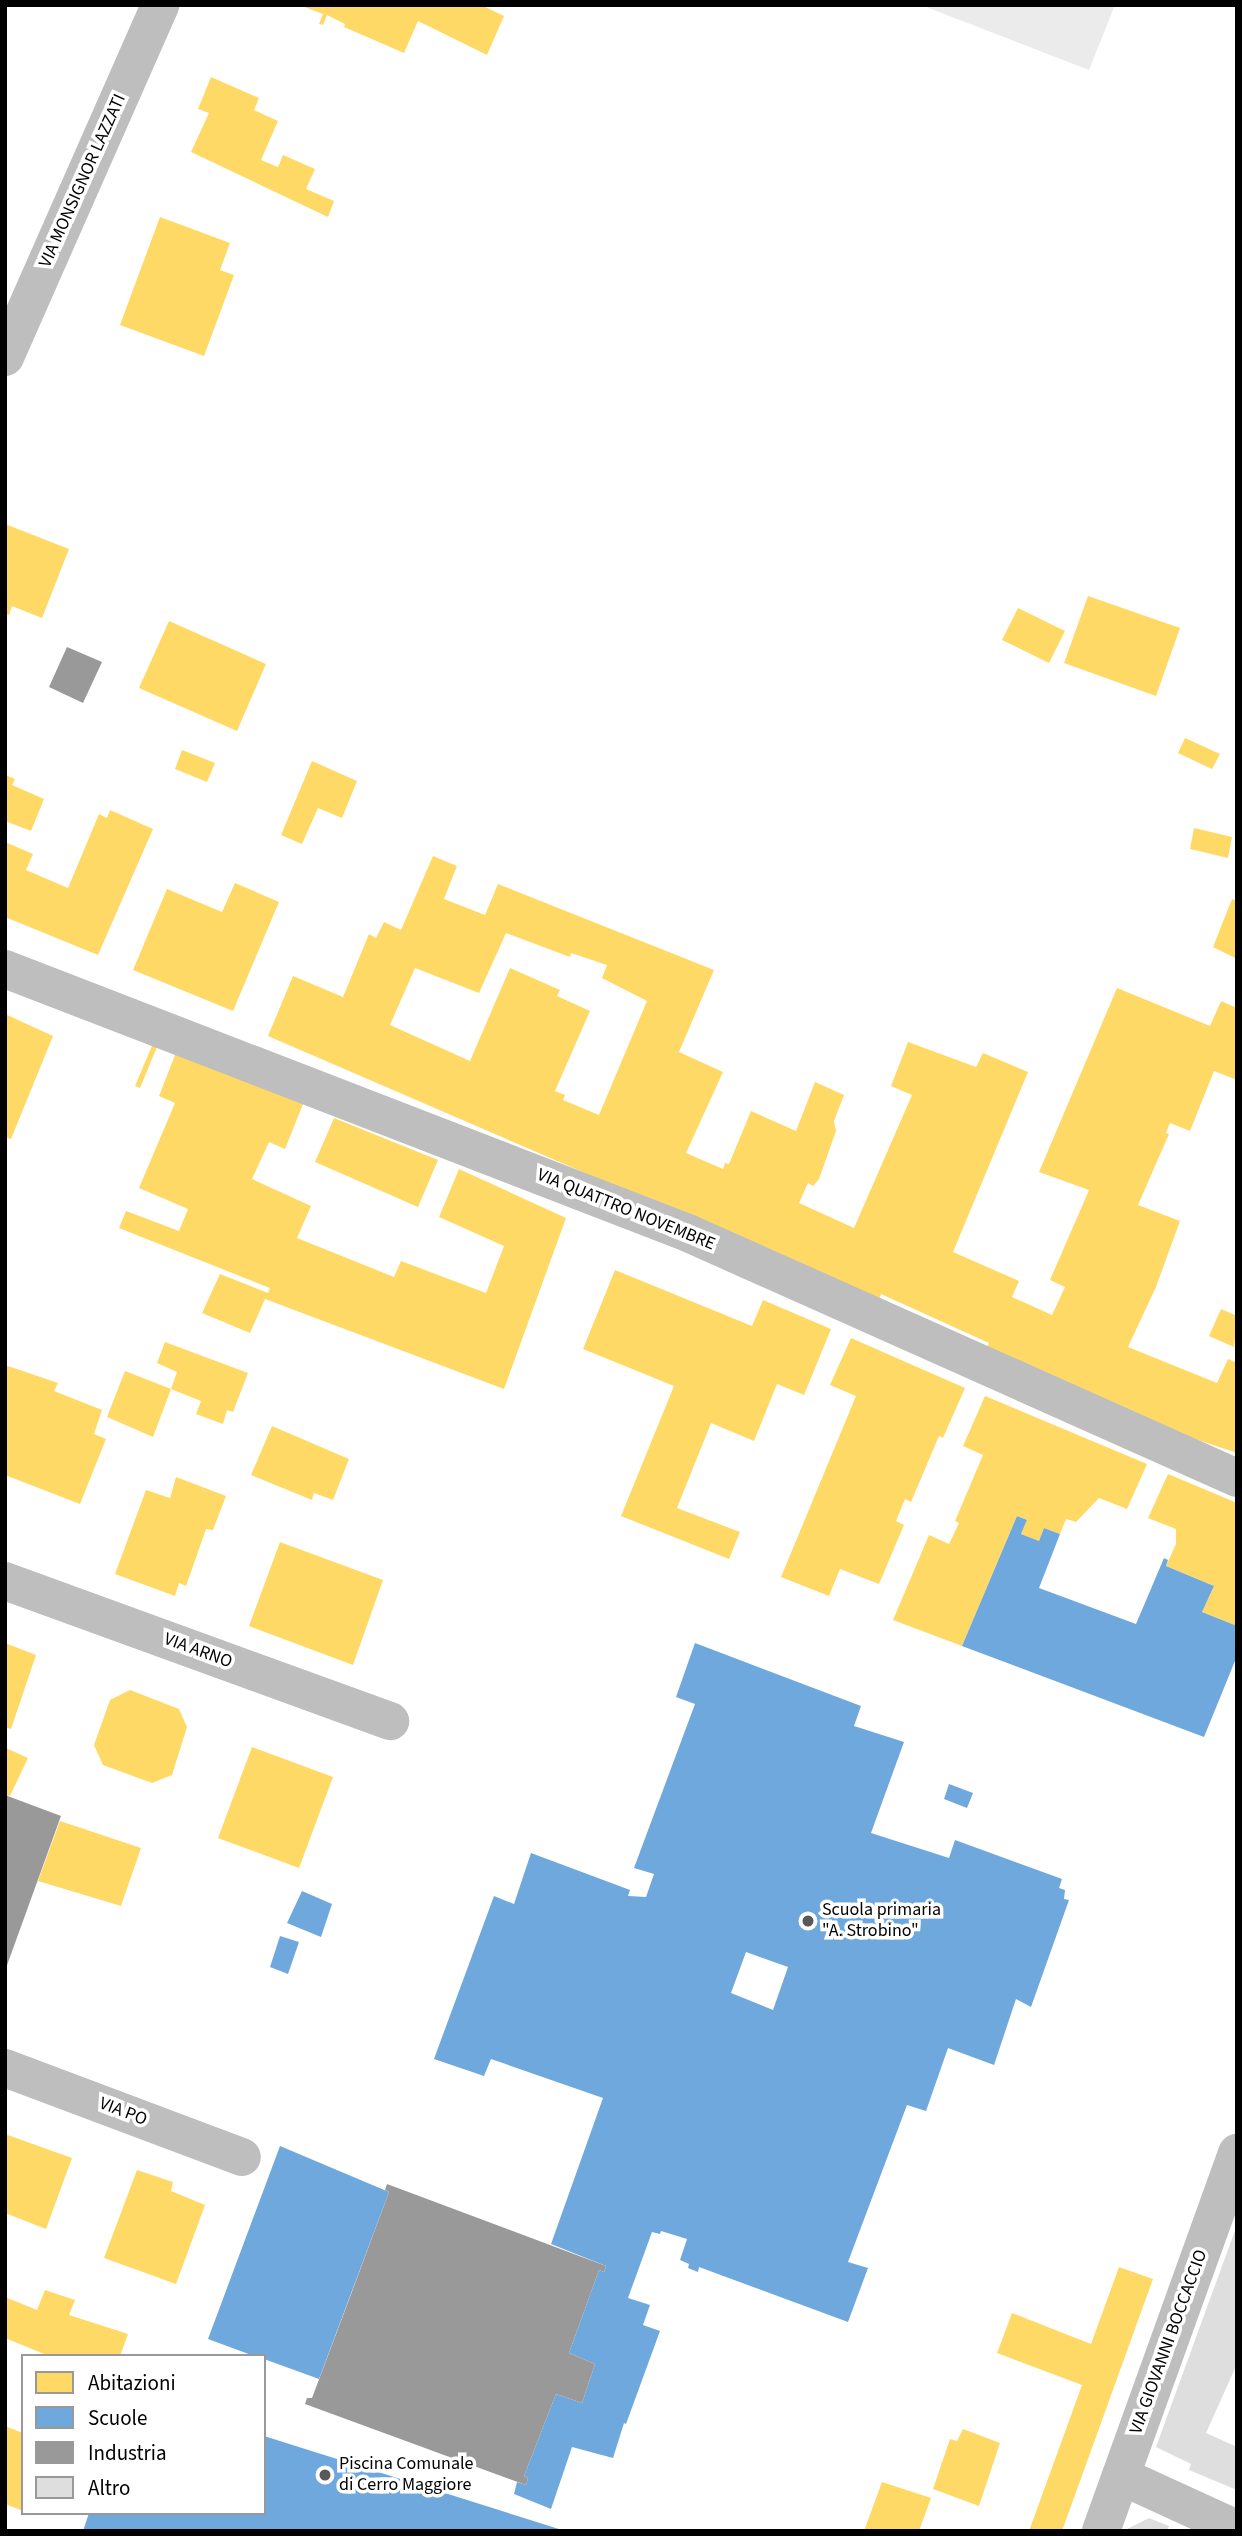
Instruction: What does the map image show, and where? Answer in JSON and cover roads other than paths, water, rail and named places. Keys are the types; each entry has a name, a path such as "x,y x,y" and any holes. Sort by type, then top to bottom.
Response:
{"street":[{"name":"VIA MONSIGNOR LAZZATI","path":"5,357 160,5"},
{"name":"VIA QUATTRO NOVEMBRE","path":"5,969 688,1233 1237,1478"},
{"name":"VIA ARNO","path":"5,1581 390,1721"},
{"name":"VIA PO","path":"5,2068 242,2157"},
{"name":"VIA GIOVANNI BOCCACCIO","path":"1101,2531 1237,2153"},
{"path":"1121,2476 1237,2529"}],"place":[{"name":"Scuola primaria \"A. Strobino\"","path":"808,1921"},
{"name":"Piscina Comunale di Cerro Maggiore","path":"325,2475"}]}
